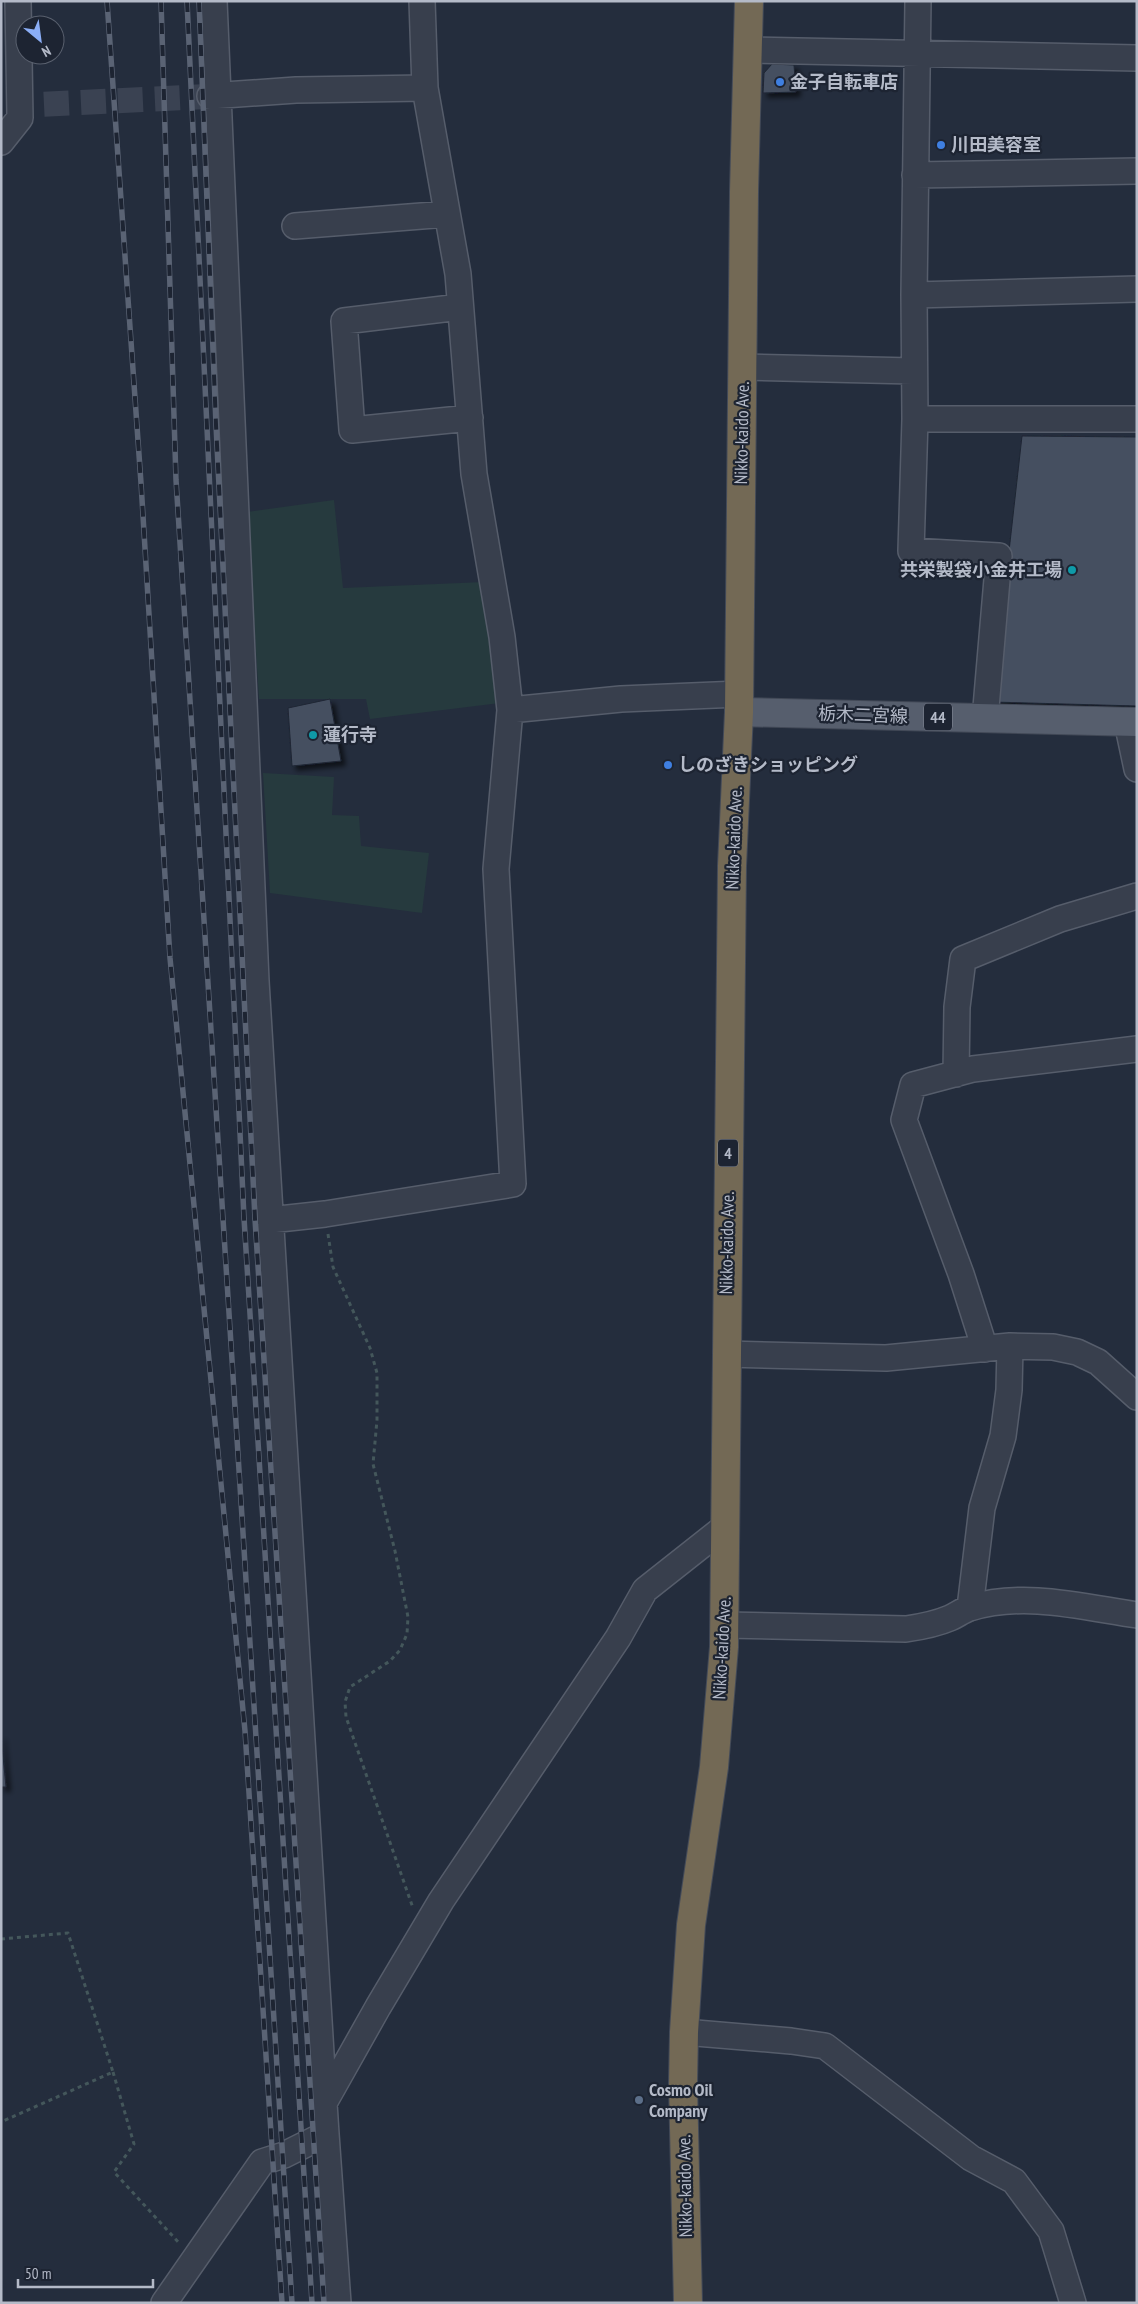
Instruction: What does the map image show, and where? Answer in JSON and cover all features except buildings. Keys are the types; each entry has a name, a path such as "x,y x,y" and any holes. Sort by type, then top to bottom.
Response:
{"highway":[{"name":"Nikko-kaido Ave.","path":"688,2303 683,2084 684,2032 691,1925 714,1767 725,1625 732,866 739,703 742,367 749,1"}],"main road":[{"name":"栃木二宮線","path":"739,703 985,718 1132,722"}],"street":[{"path":"1,142 20,118 10,42 18,1"},
{"path":"214,1 214,96 256,971 324,2103 338,2303"},
{"path":"270,1220 325,1214 513,1184 496,869 510,710 502,637 474,474 458,274 425,88 422,1"},
{"path":"918,1 913,371 915,419 911,551 999,556 985,718"},
{"path":"749,50 1137,58"},
{"path":"214,96 296,90 425,88"},
{"path":"916,174 1137,171"},
{"path":"295,226 447,214"},
{"path":"914,295 1137,289"},
{"path":"460,307 344,321 352,430 470,418"},
{"path":"742,367 913,371"},
{"path":"915,419 1137,419"},
{"path":"510,710 621,699 739,703"},
{"path":"1132,722 1137,769"},
{"path":"956,1074 957,1007 963,960 1060,919 1137,896"},
{"path":"985,1349 961,1274 904,1120 913,1085 973,1069 1137,1050"},
{"path":"726,1354 886,1358 1010,1346 1053,1347 1077,1352 1098,1362 1137,1397"},
{"path":"970,1608 982,1508 1003,1436 1009,1390 1010,1346"},
{"path":"324,2103 441,1901 618,1638 646,1590 726,1526"},
{"path":"725,1625 918,1628 948,1619 970,1608 1018,1600 1052,1602 1137,1615"},
{"path":"684,2032 791,2040 825,2046 972,2158 1014,2181 1051,2231 1073,2303"},
{"path":"164,2303 262,2162 284,2155 326,2134"}],"path":[{"path":"325,1214 333,1267 370,1348 377,1373 377,1420 373,1464 395,1551 408,1617 407,1634 400,1650 390,1661 350,1688 345,1702 346,1717 422,1933"},
{"path":"1,1939 68,1933 134,2144 114,2172 195,2260"},
{"path":"1,2122 113,2072"}],"green space":[{"path":"334,500 343,588 484,582 500,703 370,719 366,699 259,699 247,512"},
{"path":"263,773 334,777 332,815 359,816 361,846 429,853 422,913 270,893"}],"tunnel":[{"path":"7,106 217,96"}],"railway":[{"path":"107,1 141,483 170,958 245,1731 282,2303"},
{"path":"161,1 176,480 292,2303"},
{"path":"187,1 244,1218 312,2303"},
{"path":"199,1 216,425 255,1219 324,2303"}],"place":[{"name":"金子自転車店","path":"780,82"},
{"name":"川田美容室","path":"941,145"},
{"name":"共栄製袋小金井工場","path":"1072,570"},
{"name":"蓮行寺","path":"313,735"},
{"name":"しのざきショッピング","path":"668,765"},
{"name":"Cosmo Oil Company","path":"639,2100"}]}
